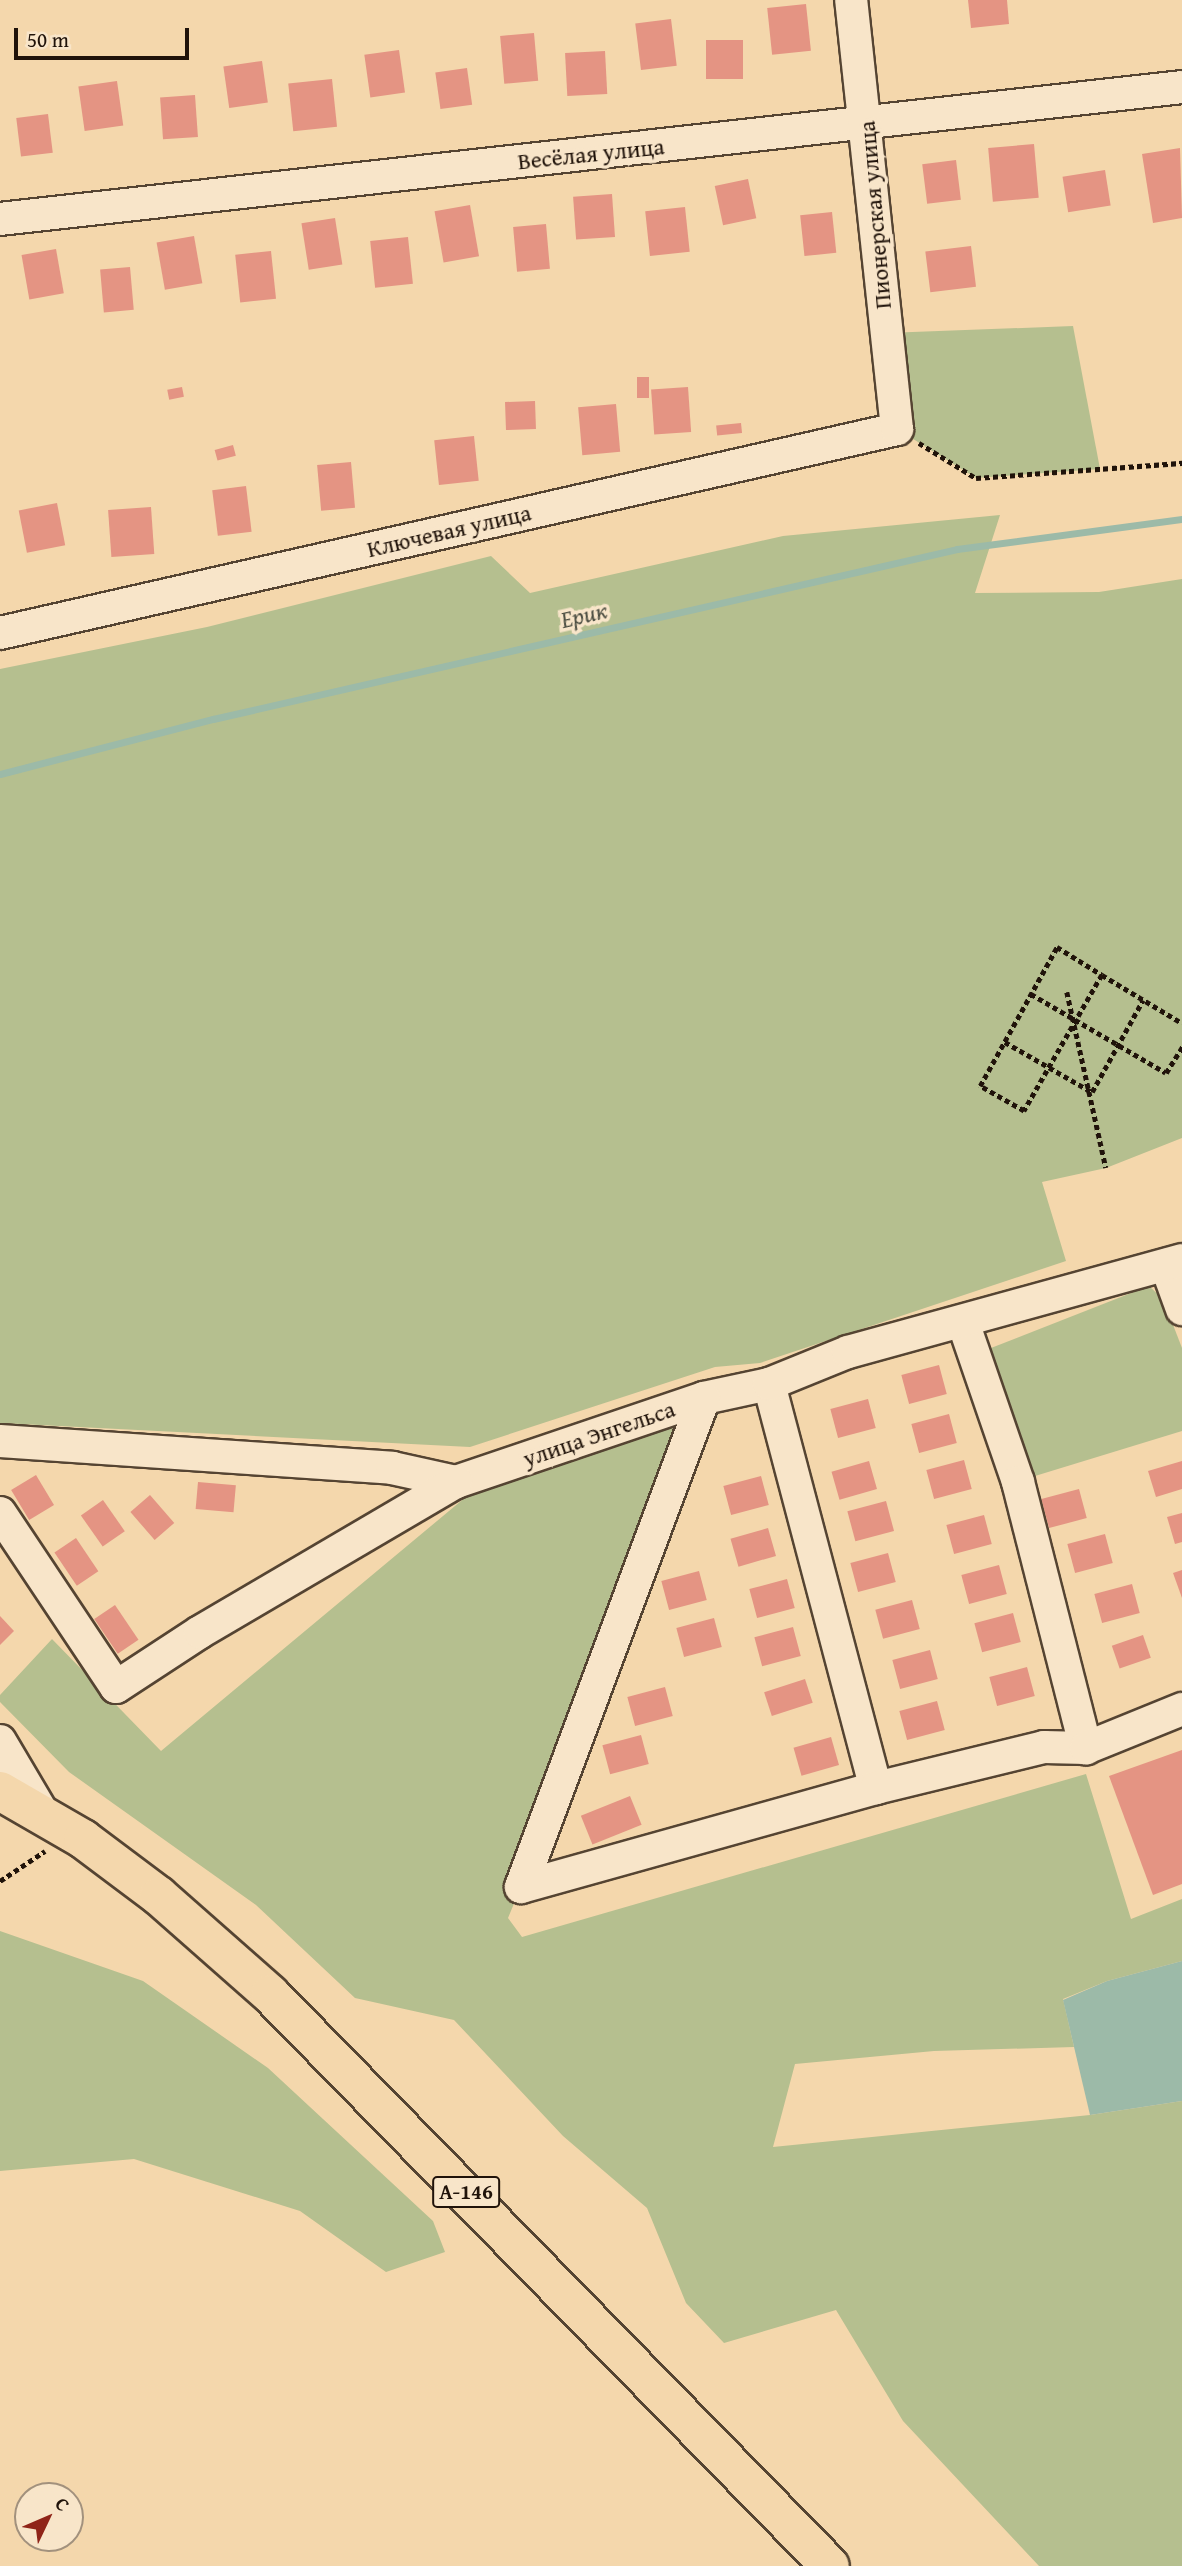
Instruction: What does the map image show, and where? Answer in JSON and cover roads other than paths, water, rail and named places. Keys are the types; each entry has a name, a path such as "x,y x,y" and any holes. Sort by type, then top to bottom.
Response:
{"highway":[{"name":"А-146","path":"0,1791 83,1839 159,1896 270,1994 830,2566"}],"street":[{"name":"Пионерская улица","path":"851,0 867,123 897,429"},
{"name":"Весёлая улица","path":"0,219 1182,88"},
{"name":"Ключевая улица","path":"0,633 897,429"},
{"path":"1174,1262 1182,1308"},
{"name":"улица Энгельса","path":"0,1513 116,1687 200,1632 456,1482 704,1398 769,1384 848,1352 1174,1262"},
{"path":"963,1322 1018,1482 1086,1748"},
{"path":"769,1384 876,1788"},
{"path":"704,1398 520,1887 876,1788 1044,1747 1086,1748 1182,1709"},
{"path":"0,1441 392,1468 456,1482"},
{"path":"0,1741 43,1815"}],"waterway":[{"name":"Ерик","path":"0,774 213,719 957,549 1182,519"}]}
